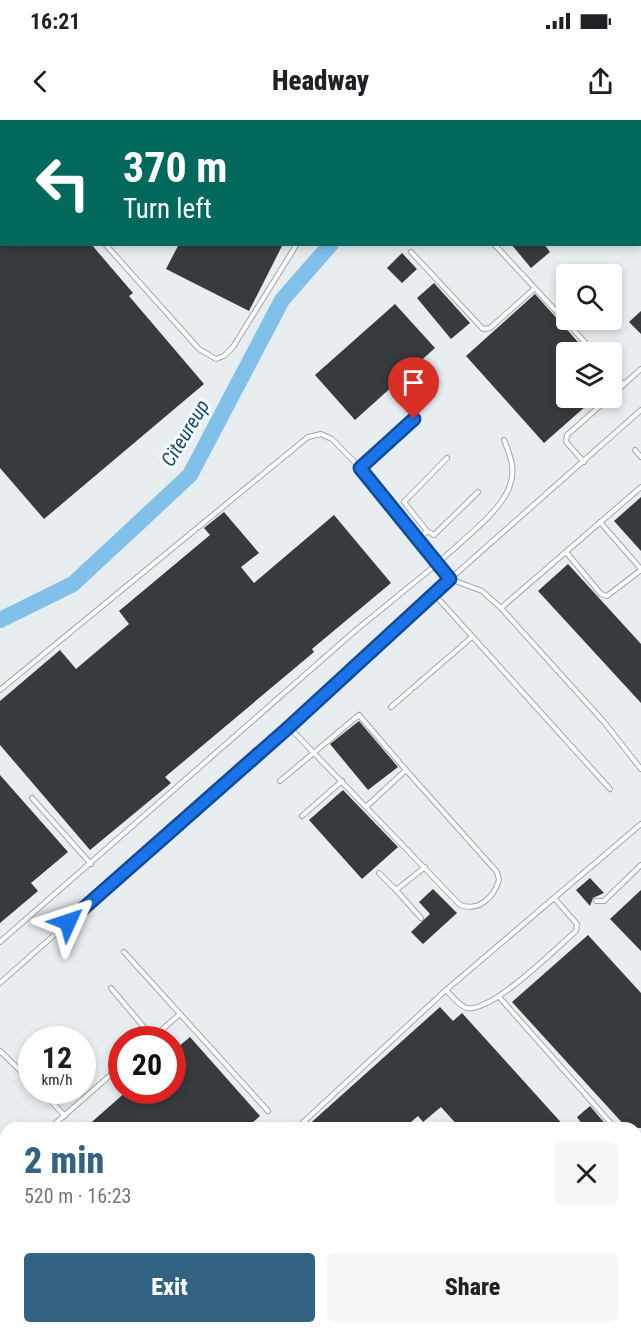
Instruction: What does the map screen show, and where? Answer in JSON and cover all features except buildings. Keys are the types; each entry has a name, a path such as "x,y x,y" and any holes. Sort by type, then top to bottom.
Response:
{"lane":[{"path":"107,246 199,349 216,359 224,356 233,347 296,246"},
{"path":"496,246 584,342"},
{"path":"411,252 483,329 490,328 534,289"},
{"path":"624,385 641,369"},
{"path":"584,462 566,442 567,435 597,408"},
{"path":"0,983 641,410"},
{"path":"360,468 414,419"},
{"path":"0,690 314,434 327,436 360,468 450,579 482,591 501,608 604,722 641,769"},
{"path":"0,942 356,630 437,564 492,512 510,486 512,459 504,440"},
{"path":"635,450 641,457"},
{"path":"447,458 404,501 427,531 434,535 478,492"},
{"path":"501,608 641,487"},
{"path":"566,552 601,594 607,596 641,569 600,522"},
{"path":"419,539 427,531"},
{"path":"434,594 610,789"},
{"path":"391,707 472,637"},
{"path":"280,781 314,752 359,715 497,873 499,880 491,896 479,906 468,908 460,904 367,806 314,752 289,727"},
{"path":"367,806 406,770"},
{"path":"302,816 342,781"},
{"path":"32,798 91,864"},
{"path":"303,1122 446,990 555,899 580,882 641,824"},
{"path":"596,901 604,902 641,865"},
{"path":"396,890 424,867"},
{"path":"379,873 421,918"},
{"path":"446,990 463,1007 469,1008 500,998 576,931 577,924 555,899"},
{"path":"124,952 268,1111"},
{"path":"111,988 142,1026"},
{"path":"500,998 610,1122"},
{"path":"167,1026 180,1014"},
{"path":"0,1051 18,1068"},
{"path":"58,1122 108,1078"},
{"path":"53,1104 65,1116"}],"waterway":[{"name":"Citeureup","path":"0,620 73,584 190,475 282,300 329,246"}],"route":[{"path":"68,922 289,727 450,579 360,468 414,419"}]}
